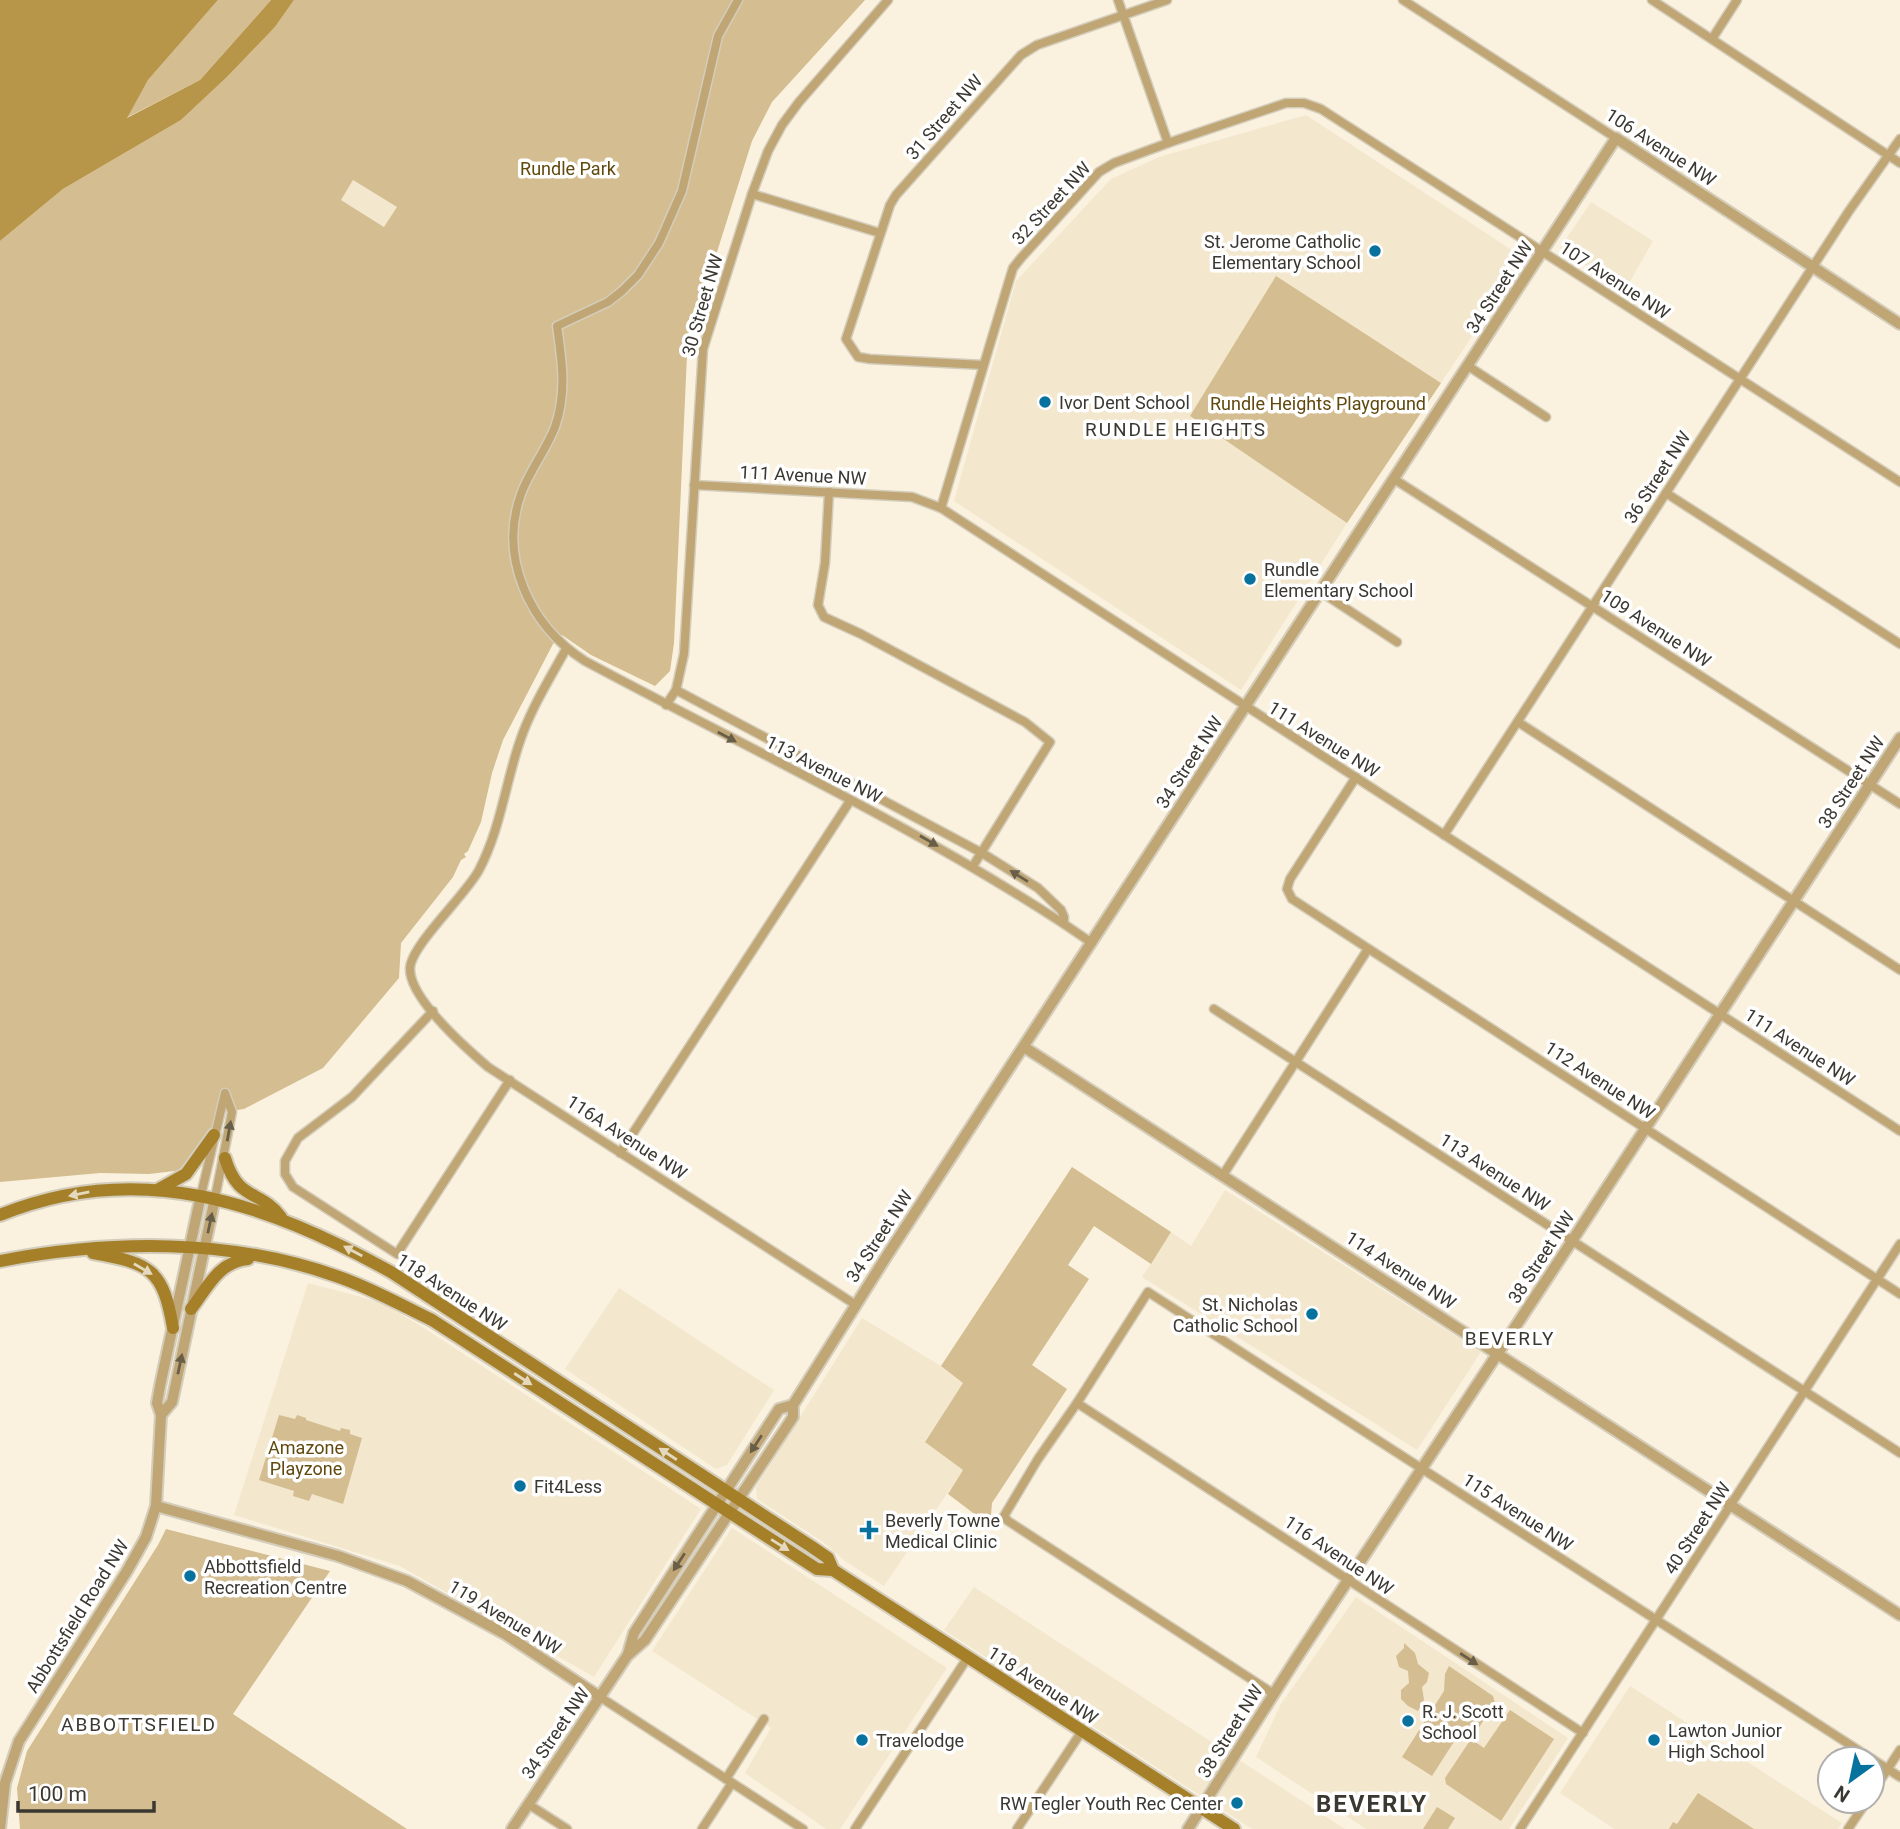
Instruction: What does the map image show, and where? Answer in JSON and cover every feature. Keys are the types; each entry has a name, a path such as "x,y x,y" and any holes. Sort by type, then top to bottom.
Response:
{"main road":[{"path":"159,1189 186,1174 214,1135"},
{"path":"225,1157 231,1175 239,1186 275,1209 283,1220"},
{"name":"118 Avenue NW","path":"0,1215 27,1204 96,1191 159,1189 215,1198 328,1238 391,1272 740,1500 828,1558 833,1570"},
{"name":"118 Avenue NW","path":"0,1261 124,1245 190,1247 265,1256 336,1276 432,1320 716,1505 817,1569 833,1570 1234,1829"},
{"path":"78,1251 128,1261 143,1266 152,1273 164,1289 173,1328"},
{"path":"191,1309 223,1267 238,1260 265,1256"}],"street":[{"name":"113 Avenue NW","path":"738,0 718,36 682,191 659,243 638,275 622,291 608,302 557,326 564,372 560,404 555,427 522,490 513,539 517,568 526,595 540,620 566,649 666,705 918,835 973,866 1092,943"},
{"name":"30 Street NW","path":"666,705 676,690 684,654 703,349 768,151 782,125 888,0"},
{"path":"1118,0 1168,143"},
{"name":"31 Street NW","path":"984,365 858,357 846,339 880,233 896,195 1021,55 1037,45 1167,0"},
{"name":"106 Avenue NW","path":"1402,0 1900,324"},
{"path":"1652,0 1900,163"},
{"path":"1712,39 1737,0"},
{"name":"32 Street NW","path":"941,508 1013,268 1099,172 1114,163 1168,143 1286,103 1312,105"},
{"name":"107 Avenue NW","path":"1312,105 1900,482"},
{"name":"34 Street NW","path":"512,1829 627,1657 645,1640 740,1500 793,1417 793,1405 856,1305 1616,138"},
{"name":"36 Street NW","path":"1444,835 1812,267 1900,139"},
{"path":"752,194 880,233"},
{"path":"1468,366 1546,417"},
{"name":"109 Avenue NW","path":"1394,480 1900,804"},
{"name":"111 Avenue NW","path":"694,485 912,496 941,508 1900,1131"},
{"path":"829,492 825,563 818,605 824,617 1025,722 1050,742 973,866"},
{"path":"1666,494 1900,644"},
{"path":"1321,592 1397,642"},
{"name":"116A Avenue NW","path":"566,649 525,727 498,823 479,871 418,949 410,968 415,986 463,1045 509,1080 856,1305"},
{"name":"113 Avenue NW","path":"676,690 982,853 1038,888 1061,910 1064,924"},
{"path":"1518,722 1900,970"},
{"name":"38 Street NW","path":"1188,1829 1348,1579 1900,738"},
{"name":"112 Avenue NW","path":"1356,777 1290,879 1287,889 1292,899 1900,1294"},
{"path":"620,1153 850,801"},
{"path":"1223,1174 1367,949"},
{"name":"113 Avenue NW","path":"1214,1009 1900,1453"},
{"path":"433,1011 352,1097 299,1138 285,1161 285,1174 293,1187 397,1254 509,1080"},
{"name":"114 Avenue NW","path":"1024,1047 1900,1615"},
{"path":"201,1195 225,1093 232,1112 215,1198"},
{"name":"Abbottsfield Road NW","path":"1,1823 5,1783 19,1741 127,1571 146,1537 156,1506 160,1386 201,1195"},
{"name":"Abbottsfield Road NW","path":"161,1415 172,1402 215,1198"},
{"name":"40 Street NW","path":"1520,1829 1900,1244"},
{"name":"115 Avenue NW","path":"1077,1403 1148,1292 1850,1745"},
{"path":"1077,1403 1003,1516 1273,1694"},
{"name":"116 Avenue NW","path":"1077,1403 1583,1733"},
{"name":"34 Street NW","path":"627,1657 634,1633 779,1409 793,1405"},
{"name":"119 Avenue NW","path":"156,1506 338,1556 407,1581 505,1634 803,1829"},
{"path":"855,1829 968,1657"},
{"path":"702,1829 764,1719"},
{"path":"1017,1829 1082,1731"},
{"path":"1886,1772 1900,1750"},
{"name":"115 Avenue NW","path":"1888,1769 1900,1777"},
{"path":"528,1804 567,1829"}],"shaded area":[{"path":"0,0 218,0 148,80 127,118 200,80 271,0 294,0 275,27 181,120 63,189 0,241"},
{"path":"1306,115 1524,258 1441,383 1276,277 1190,416 1347,523 1241,690 954,501 1016,281 1111,179 1159,157"},
{"path":"353,180 397,207 385,227 341,200"},
{"path":"1591,202 1653,241 1624,292 1560,248"},
{"name":"St. Nicholas Catholic School","path":"1225,1190 1481,1352 1417,1450 1142,1277 1171,1232 1191,1246"},
{"path":"308,1283 380,1302 701,1509 594,1677 400,1566 234,1515"},
{"path":"619,1288 774,1390 727,1465 716,1469 565,1369"},
{"path":"862,1318 941,1366 963,1383 925,1441 963,1470 884,1586 757,1499 756,1487"},
{"path":"732,1528 947,1668 840,1829 826,1829 745,1773 771,1728 652,1651"},
{"path":"974,1587 1345,1829 1252,1829 944,1630"},
{"name":"R. J. Scott School","path":"1356,1597 1568,1738 1509,1829 1366,1829 1256,1757 1281,1704"},
{"name":"Lawton Junior High School","path":"1630,1686 1816,1806 1816,1815 1830,1815 1842,1823 1838,1829 1614,1829 1560,1793"}],"green space":[{"path":"218,0 271,0 200,80 126,118 148,80"},
{"name":"Rundle Park","path":"294,0 865,0 772,102 752,141 700,306 687,355 674,643 670,671 655,686 591,655 562,635 553,644 503,740 481,822 468,851 464,854 466,857 461,860 453,877 401,943 399,978 323,1068 244,1109 223,1112 183,1170 149,1174 100,1173 0,1182 0,241 63,189 181,120 275,27","holes":["353,180 397,207 384,227 341,200"]},
{"name":"Rundle Heights Playground","path":"1276,276 1441,383 1347,523 1190,416"},
{"path":"1072,1167 1171,1232 1151,1264 1094,1226 1068,1265 1089,1279 1032,1365 1067,1389 992,1503 991,1515 997,1522 993,1528 948,1494 963,1470 925,1442 963,1383 941,1366"},
{"name":"Amazone Playzone","path":"279,1415 295,1419 297,1415 340,1431 341,1428 350,1430 350,1434 362,1438 343,1504 312,1494 309,1501 293,1496 294,1491 259,1480"},
{"path":"166,1529 330,1571 233,1714 407,1829 20,1829 17,1788 27,1751"},
{"path":"1404,1643 1415,1653 1418,1664 1429,1673 1427,1682 1422,1687 1424,1700 1418,1711 1401,1699 1401,1690 1409,1683 1408,1671 1399,1667 1396,1656 1404,1648"},
{"path":"1449,1666 1493,1696 1495,1703 1472,1738 1462,1729 1432,1776 1402,1757 1444,1691 1445,1674"},
{"path":"1510,1710 1554,1739 1501,1821 1446,1784 1445,1778 1471,1739 1484,1748"},
{"path":"1698,1793 1754,1829 1669,1829 1673,1822 1677,1824"},
{"path":"1437,1807 1455,1818 1448,1829 1423,1829"}],"place":[{"name":"St. Jerome Catholic Elementary School","path":"1375,251"},
{"name":"Ivor Dent School","path":"1045,402"},
{"name":"Rundle Elementary School","path":"1250,579"},
{"name":"St. Nicholas Catholic School","path":"1312,1314"},
{"name":"Fit4Less","path":"520,1486"},
{"name":"Beverly Towne Medical Clinic","path":"869,1530"},
{"name":"Abbottsfield Recreation Centre","path":"190,1576"},
{"name":"R. J. Scott School","path":"1408,1721"},
{"name":"Travelodge","path":"862,1740"},
{"name":"Lawton Junior High School","path":"1654,1740"},
{"name":"RW Tegler Youth Rec Center","path":"1237,1803"}],"district":[{"name":"RUNDLE HEIGHTS","path":"1176,429"},
{"name":"BEVERLY","path":"1510,1338"},
{"name":"ABBOTTSFIELD","path":"139,1724"},
{"name":"BEVERLY","path":"1372,1804"}]}
